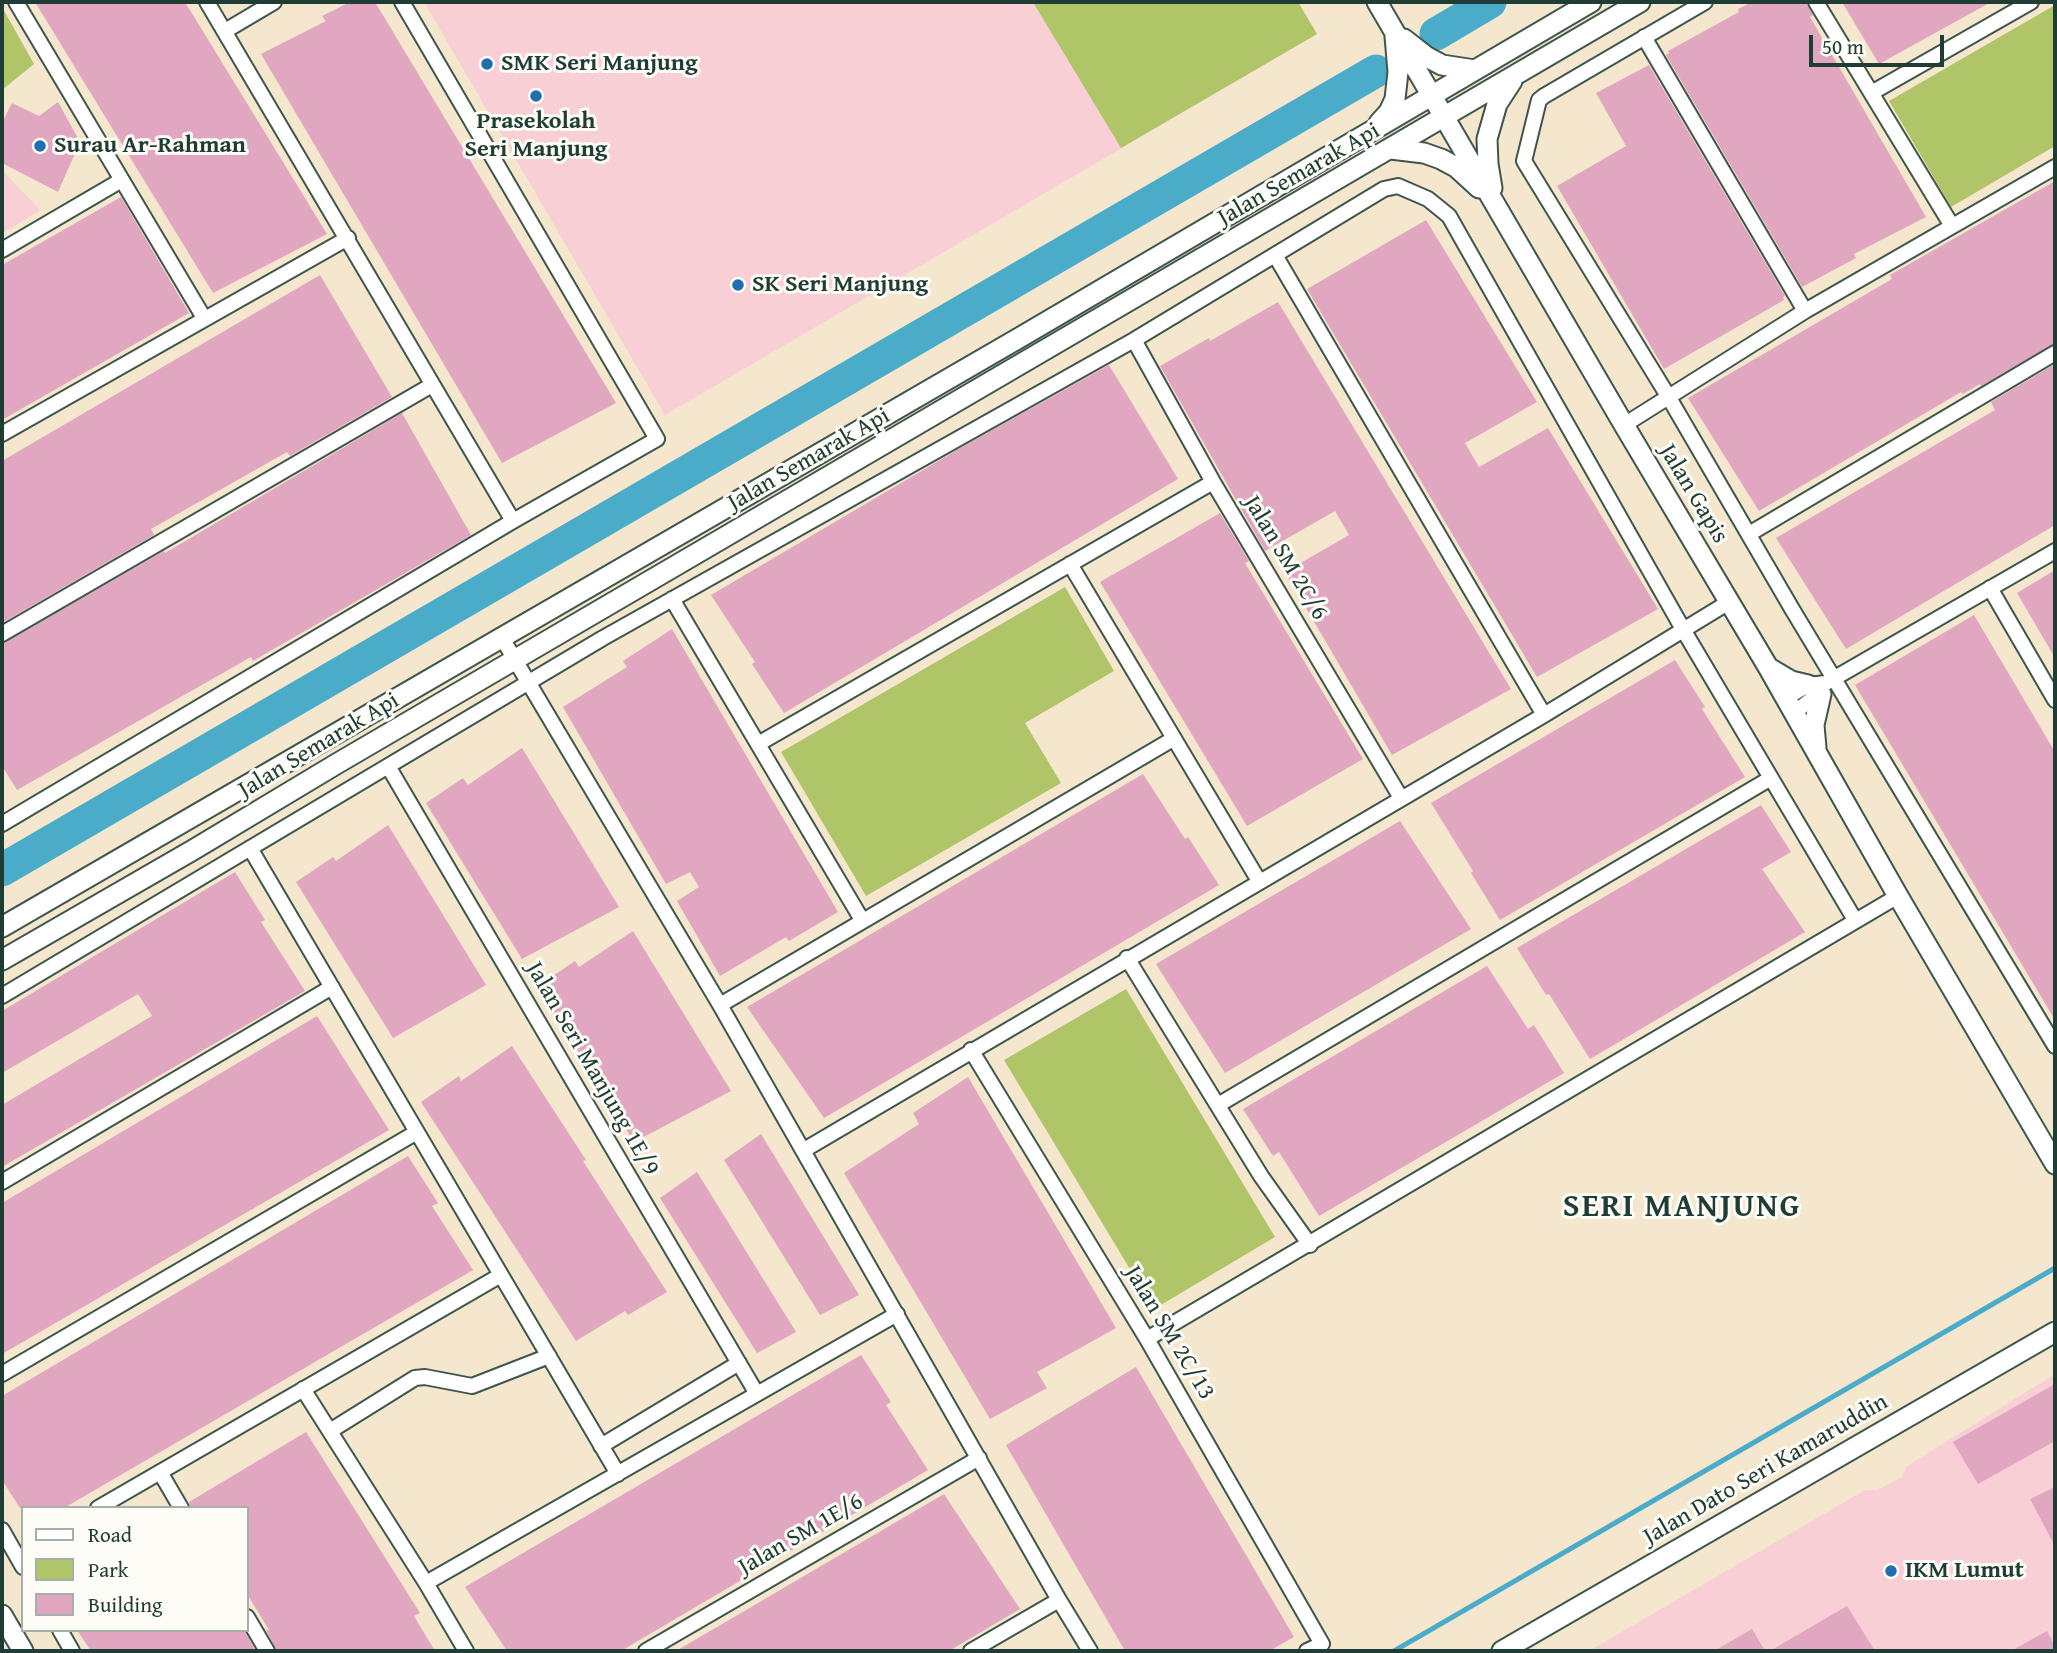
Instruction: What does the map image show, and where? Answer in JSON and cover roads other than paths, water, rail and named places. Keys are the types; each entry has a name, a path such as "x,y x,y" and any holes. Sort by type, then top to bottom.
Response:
{"street":[{"path":"16,2 120,181 204,318"},
{"path":"208,2 513,521"},
{"path":"225,31 274,2"},
{"path":"2,824 513,521 657,439 402,2"},
{"name":"Jalan Gapis","path":"1377,2 1768,667 2055,1164"},
{"name":"Jalan Semarak Api","path":"2,927 1591,2"},
{"name":"Jalan Semarak Api","path":"2,960 1640,2"},
{"path":"1705,2 1539,100 1524,161 1749,534 1822,685 2055,1046"},
{"path":"1816,2 1952,226"},
{"path":"1873,92 2031,2"},
{"path":"1395,32 1434,61 1457,69 1475,70"},
{"path":"1373,130 1389,112 1395,99 1398,72 1395,32"},
{"path":"1644,37 1805,311"},
{"path":"1495,203 1488,164 1488,139 1497,104 1517,75"},
{"path":"1391,149 1424,153 1441,159 1456,167 1495,203"},
{"path":"1624,425 1805,311 2055,167"},
{"path":"2,250 120,181"},
{"path":"2,996 527,683 1134,340 1384,189 1398,186 1428,199 1449,216 1684,631 1855,920"},
{"path":"2,434 348,238"},
{"path":"1275,255 1544,715"},
{"name":"Jalan SM 2C/6","path":"1134,340 1213,482 1401,798"},
{"path":"1749,534 2055,353"},
{"path":"2,634 432,385"},
{"path":"758,744 1213,482"},
{"path":"1790,705 2055,551"},
{"path":"1070,564 1259,881"},
{"path":"1990,588 2055,700"},
{"path":"673,599 862,920"},
{"path":"804,1150 1544,715 1729,602"},
{"path":"502,638 720,1005 1090,1651"},
{"path":"1768,667 1791,681 1822,685"},
{"path":"1817,752 1814,725 1822,685"},
{"path":"720,1005 1173,739"},
{"name":"Jalan Seri Manjung 1E/9","path":"388,766 757,1394"},
{"path":"1218,1105 1771,779"},
{"path":"250,848 618,1474"},
{"path":"1147,1339 1898,896"},
{"path":"1127,958 1261,1176 1310,1245"},
{"path":"2,1182 331,987"},
{"name":"Jalan SM 2C/13","path":"971,1050 1147,1339 1322,1644 1307,1651"},
{"path":"2,1374 417,1132"},
{"path":"101,1506 501,1275"},
{"path":"426,1583 897,1314"},
{"name":"Jalan Dato Seri Kamaruddin","path":"1502,1651 2055,1332"},
{"path":"330,1431 415,1378 425,1377 472,1386 549,1356"},
{"path":"601,1446 739,1363"},
{"path":"303,1389 466,1651"},
{"name":"Jalan SM 1E/6","path":"646,1651 979,1458"},
{"path":"160,1472 180,1506"},
{"path":"2,1530 21,1558"},
{"path":"971,1651 1059,1600"},
{"path":"2,1615 23,1651"},
{"path":"248,1619 267,1651"},
{"path":"61,1632 72,1651"}],"waterway":[{"path":"1436,34 1490,2"},
{"path":"2,870 1376,71"},
{"path":"1394,1651 2055,1268"}],"place":[{"name":"SMK Seri Manjung","path":"487,64"},
{"name":"Prasekolah Seri Manjung","path":"536,96"},
{"name":"Surau Ar-Rahman","path":"40,146"},
{"name":"SK Seri Manjung","path":"738,285"},
{"name":"IKM Lumut","path":"1891,1571"}],"district":[{"name":"SERI MANJUNG","path":"1682,1208"}]}
